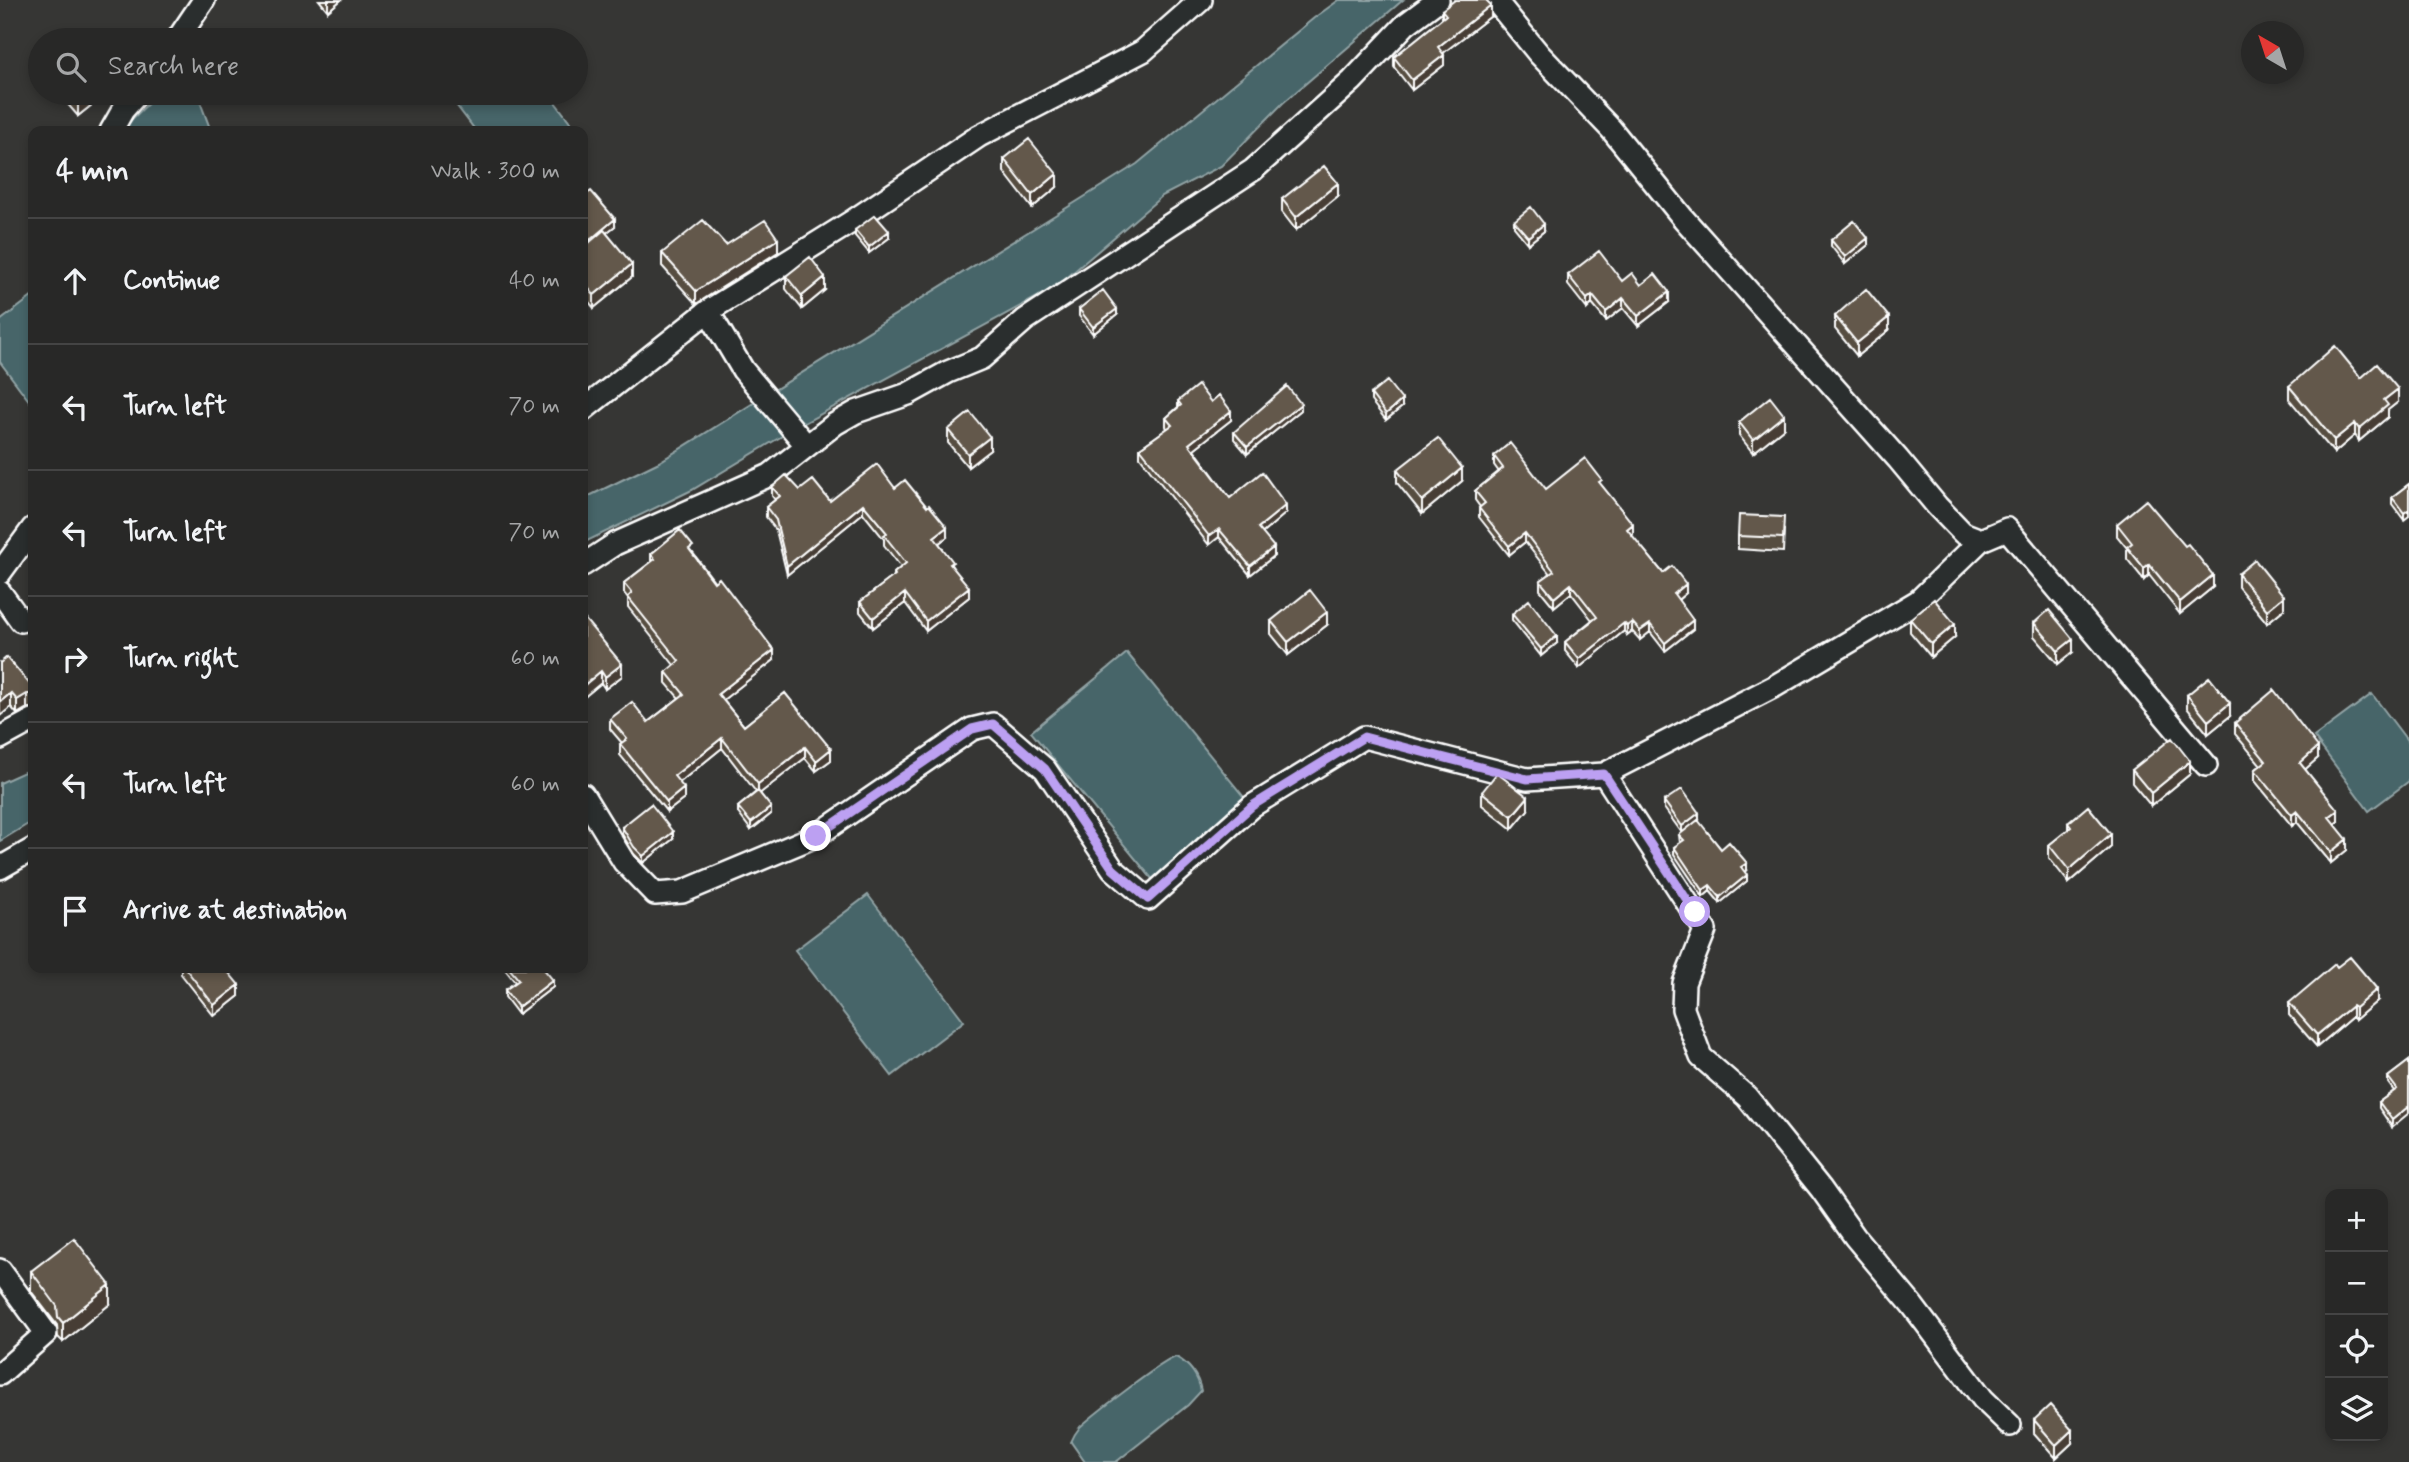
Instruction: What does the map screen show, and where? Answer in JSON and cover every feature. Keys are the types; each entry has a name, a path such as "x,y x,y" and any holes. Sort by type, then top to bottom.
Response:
{"street":[{"path":"185,28 204,0"},
{"path":"588,406 708,311 851,222 979,136 1143,51 1201,0"},
{"path":"588,562 615,544 769,475 804,442 856,412 908,394 948,372 982,358 1025,320 1252,170 1352,81 1406,24 1438,0"},
{"path":"1495,0 1539,54 1611,129 1683,218 1937,506 1963,533 1981,540"},
{"path":"114,126 127,105"},
{"path":"708,311 743,370 804,442"},
{"path":"588,802 624,862 655,894 682,892 816,836 972,729 993,724 1045,769 1113,869 1148,899 1252,806 1364,737 1527,779 1604,774 1775,686 1918,601 1981,540 2007,529 2206,765"},
{"path":"0,573 28,535"},
{"path":"0,592 21,621"},
{"path":"0,738 28,723"},
{"path":"1604,774 1705,930 1684,983 1683,1009 1702,1057 1746,1097 1821,1189 1855,1237 1912,1305 1983,1399 2010,1425"},
{"path":"0,868 28,852"},
{"path":"0,1270 46,1334 0,1374"}],"water":[{"path":"1339,0 1403,0 1283,103 1221,166 1162,196 1056,287 804,423 692,490 588,541 588,497 659,462 1137,164"},
{"path":"147,105 201,105 209,126 126,126"},
{"path":"456,105 557,105 573,126 472,126"},
{"path":"28,300 28,399 0,362 0,321"},
{"path":"1127,653 1248,802 1153,880 1031,732"},
{"path":"2372,694 2409,743 2409,781 2369,811 2314,737"},
{"path":"28,770 28,824 0,841 0,783"},
{"path":"868,895 964,1021 892,1076 795,950"},
{"path":"1176,1357 1192,1371 1201,1391 1188,1405 1116,1462 1085,1462 1071,1442 1080,1427 1143,1378"}],"building":[{"path":"1455,0 1486,0 1491,5 1438,47 1444,55 1412,80 1394,57 1446,15 1442,10"},
{"path":"1029,139 1057,174 1032,195 1004,159"},
{"path":"1324,166 1338,183 1296,217 1282,199"},
{"path":"591,191 615,219 590,240 588,237 588,193"},
{"path":"1531,207 1544,224 1528,237 1514,221"},
{"path":"875,215 889,231 869,247 855,230"},
{"path":"703,220 726,245 765,220 778,239 696,291 662,253"},
{"path":"1854,221 1868,238 1845,257 1831,240"},
{"path":"604,230 632,264 594,295 588,288 588,244"},
{"path":"1599,251 1622,281 1632,273 1641,285 1655,274 1669,292 1638,316 1623,298 1606,312 1592,295 1587,299 1568,275"},
{"path":"810,257 825,277 802,296 786,276"},
{"path":"1866,289 1889,317 1857,343 1835,316"},
{"path":"1103,290 1117,309 1093,327 1079,309"},
{"path":"2335,346 2361,378 2377,364 2398,389 2384,400 2388,405 2359,429 2355,423 2334,440 2289,386"},
{"path":"1387,381 1402,400 1386,414 1371,394"},
{"path":"1198,385 1211,402 1219,395 1231,411 1189,444 1230,498 1262,472 1286,505 1258,528 1274,547 1250,566 1219,529 1209,536 1140,448 1172,425 1166,418 1181,405 1178,401"},
{"path":"1287,386 1301,404 1247,447 1234,432"},
{"path":"1770,397 1784,415 1753,440 1739,422"},
{"path":"970,412 990,437 968,454 948,430"},
{"path":"1438,438 1462,468 1422,501 1397,470"},
{"path":"1510,443 1546,489 1585,458 1602,480 1599,482 1633,524 1627,529 1663,573 1672,566 1686,584 1674,594 1693,620 1665,643 1650,624 1640,631 1632,622 1627,626 1624,623 1579,659 1565,642 1597,617 1571,584 1554,598 1540,581 1554,571 1525,533 1509,546 1479,508 1485,503 1475,491 1503,468 1494,456"},
{"path":"877,464 895,488 905,480 947,527 934,537 953,562 950,564 969,587 926,621 905,593 873,618 860,602 906,563 884,535 887,533 863,504 787,566 776,520 766,507 780,496 772,487 786,475 800,490 813,480 830,501"},
{"path":"2409,484 2409,509 2404,513 2392,497"},
{"path":"2146,500 2213,575 2180,602 2149,564 2144,568 2127,547 2132,543 2117,524"},
{"path":"1739,515 1784,517 1783,538 1738,536"},
{"path":"680,530 693,546 689,549 714,582 719,578 774,650 718,694 744,726 785,693 831,749 816,761 805,747 758,784 722,738 674,776 684,788 667,802 620,744 627,739 610,719 632,702 648,722 684,694 666,672 679,661 628,597 632,593 624,583 655,559 651,554"},
{"path":"2255,560 2284,596 2267,610 2238,574"},
{"path":"1310,590 1327,612 1288,642 1271,621"},
{"path":"1934,599 1955,624 1931,644 1910,619"},
{"path":"1529,600 1557,636 1541,649 1512,614"},
{"path":"2049,610 2073,639 2058,651 2034,623"},
{"path":"588,623 622,664 605,677 601,671 588,682"},
{"path":"7,657 28,682 28,694 17,700 11,693 0,702 0,663"},
{"path":"2209,677 2230,703 2208,721 2187,695"},
{"path":"2274,690 2318,747 2300,763 2338,810 2329,817 2347,839 2331,852 2297,811 2292,815 2255,770 2266,761 2235,723"},
{"path":"2172,738 2190,761 2151,793 2132,770"},
{"path":"1497,773 1528,797 1512,816 1482,792"},
{"path":"1682,789 1699,813 1682,826 1664,801"},
{"path":"758,791 771,807 751,823 738,807"},
{"path":"651,804 673,832 643,856 622,827"},
{"path":"2088,806 2111,834 2069,870 2049,845 2071,827 2068,823"},
{"path":"1698,820 1721,849 1729,842 1747,863 1741,867 1747,875 1720,897 1710,885 1703,890 1674,847 1684,840 1679,835"},
{"path":"2350,957 2377,989 2317,1035 2289,1003 2335,964 2337,967"},
{"path":"189,973 229,973 239,985 214,1005"},
{"path":"513,973 547,973 553,980 518,1007 505,990 519,980"},
{"path":"2409,1061 2409,1106 2392,1120 2379,1102 2397,1089 2388,1077"},
{"path":"74,1238 110,1285 63,1323 58,1317 57,1306 31,1271"},
{"path":"2050,1405 2072,1430 2056,1445 2034,1420"}],"route":[{"path":"816,836 972,729 993,724 1045,769 1113,869 1148,899 1252,806 1364,737 1527,779 1604,774 1695,912"}]}
